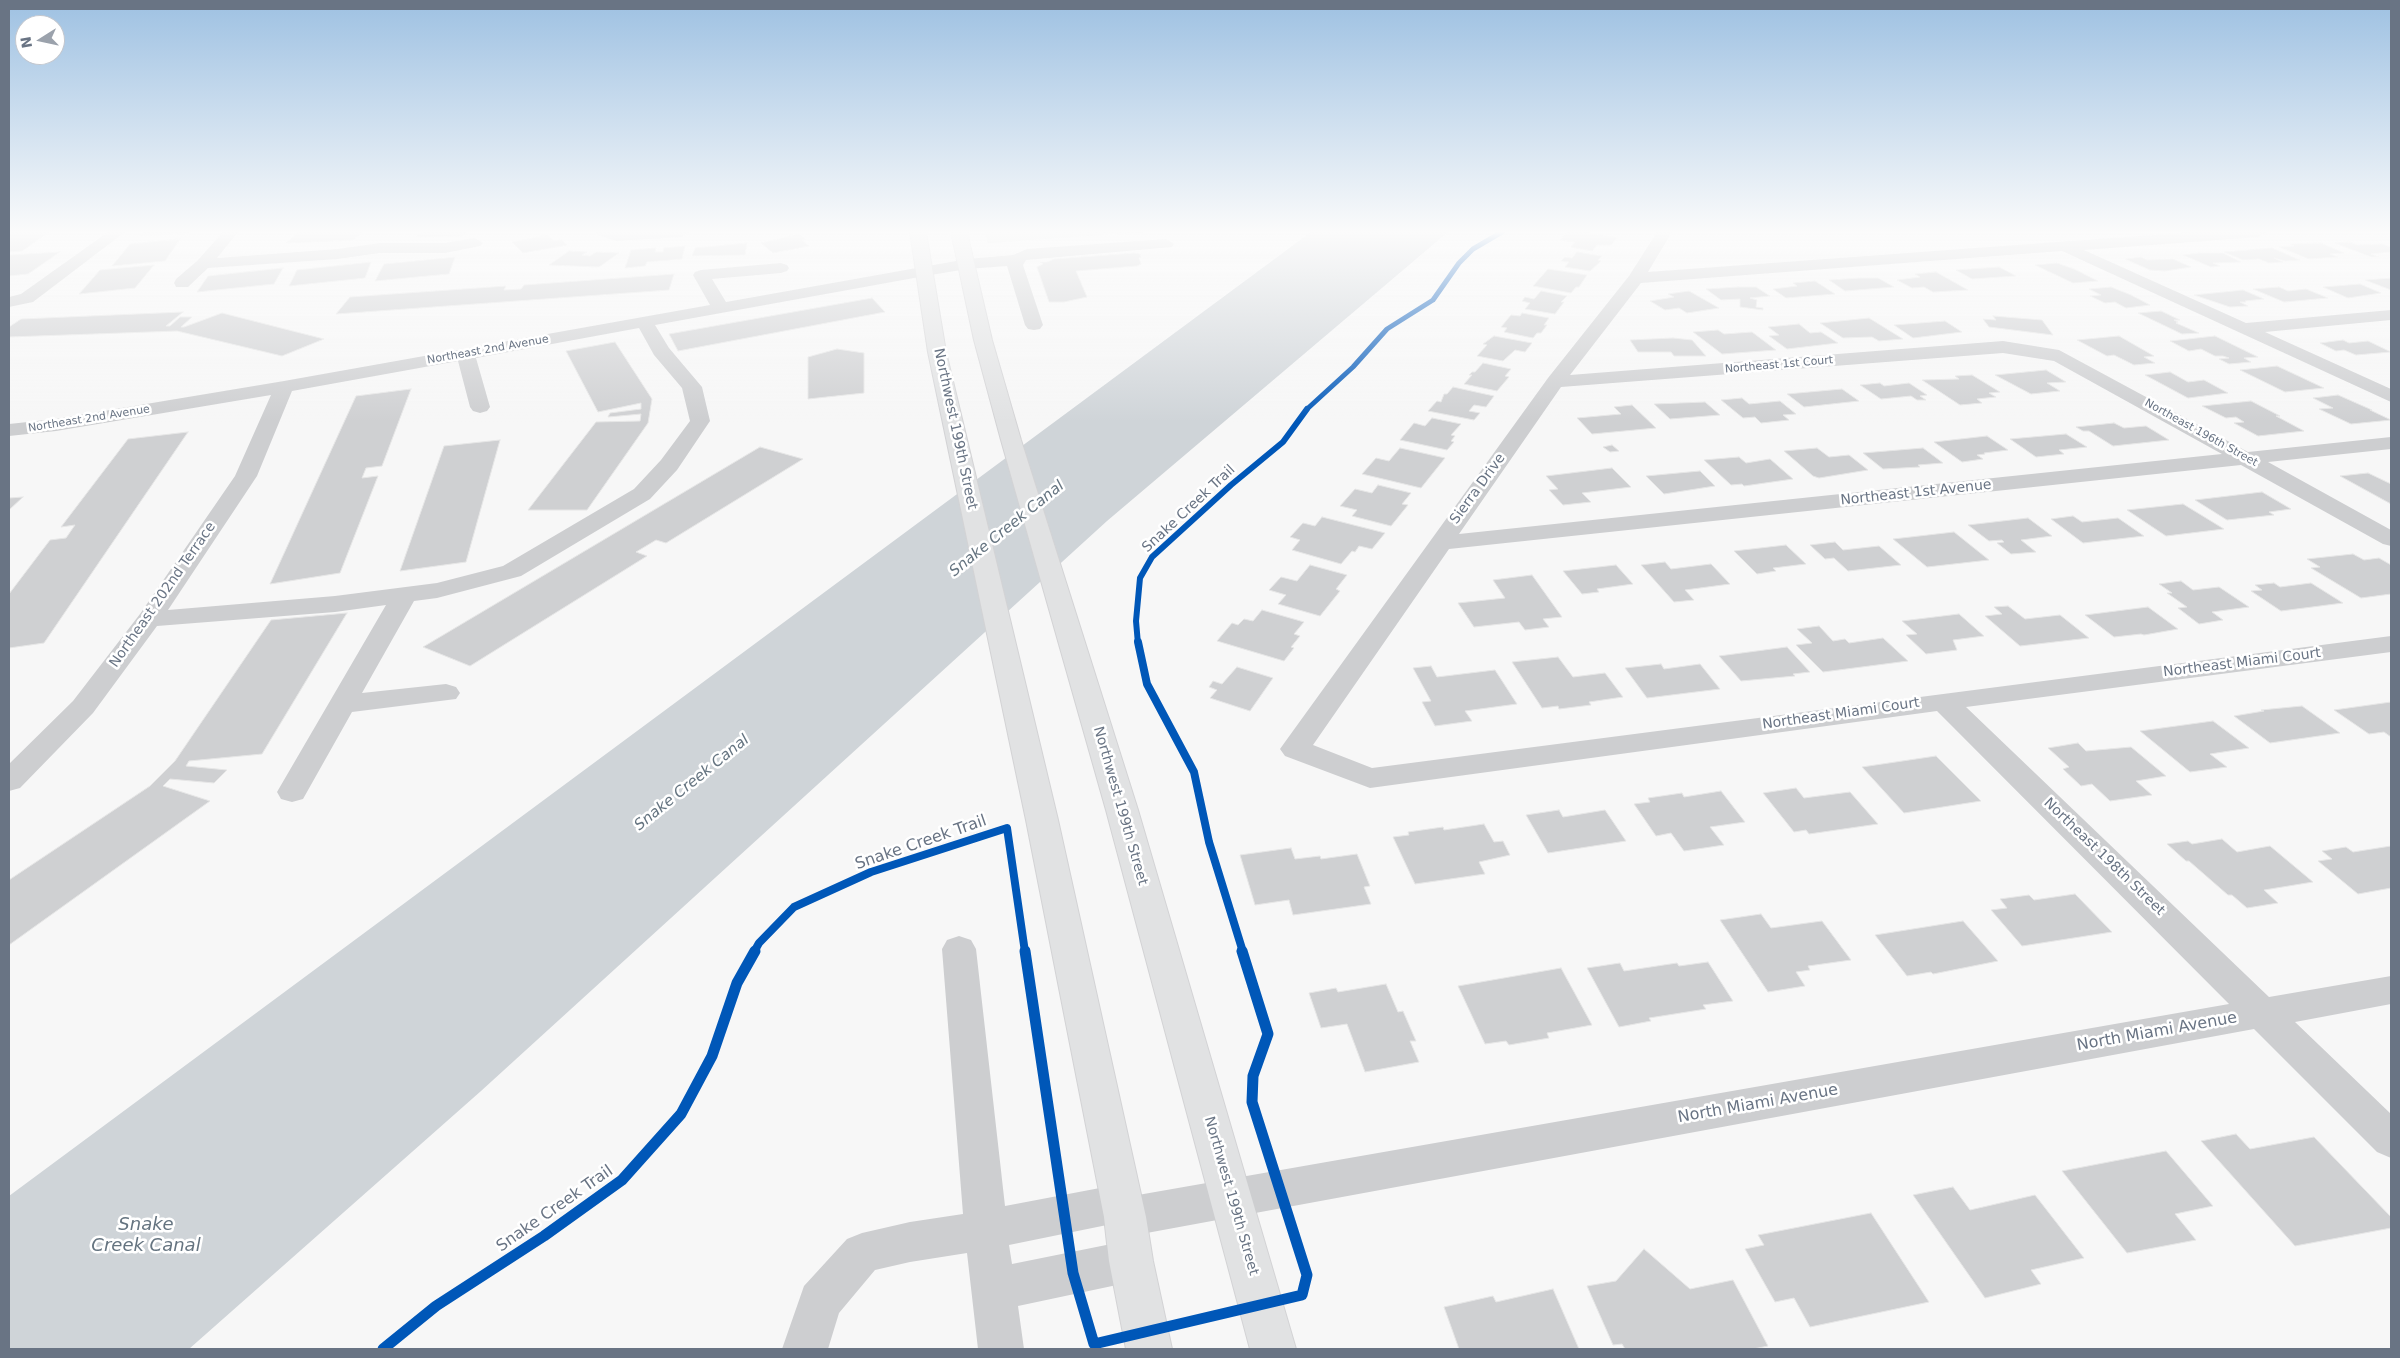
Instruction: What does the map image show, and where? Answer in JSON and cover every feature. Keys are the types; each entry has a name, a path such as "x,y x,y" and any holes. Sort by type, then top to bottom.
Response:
{"main road":[{"name":"Northwest 199th Street","path":"929,295 937,352 1042,820 1123,1210 1131,1261 1149,1349"},
{"name":"Northwest 199th Street","path":"974,295 983,340 1011,440 1122,810 1273,1349"}],"street":[{"path":"9,302 31,295"},
{"path":"713,295 721,308"},
{"name":"Northeast 2nd Avenue","path":"9,430 56,425 284,387 789,295"},
{"path":"1025,295 1034,325"},
{"name":"Sierra Drive","path":"1295,749 1555,382 1622,295"},
{"path":"2171,295 2391,396"},
{"path":"2244,329 2391,315"},
{"path":"149,619 335,604 437,590 512,571 642,494 669,465 700,421 692,387 661,351 644,322"},
{"name":"Northeast 1st Court","path":"1555,382 2003,347"},
{"name":"Northeast 196th Street","path":"2003,347 2059,356 2391,539"},
{"path":"466,354 480,406"},
{"name":"Northeast 202nd Terrace","path":"9,781 83,707 149,619 246,476 284,387"},
{"name":"Northeast 1st Avenue","path":"1440,543 2391,443"},
{"path":"292,792 405,594"},
{"name":"Northeast Miami Court","path":"1295,749 1370,778 1944,700 2391,644"},
{"path":"342,704 446,692"},
{"name":"Northeast 198th Street","path":"1944,700 2391,1140"},
{"path":"959,949 986,1230 1001,1349"},
{"name":"North Miami Avenue","path":"805,1349 820,1301 862,1253 910,1242 1123,1210 1232,1198 2391,990"},
{"path":"994,1289 1131,1261"}],"water":[{"name":"Snake Creek Canal","path":"1225,295 1373,295 1107,521 481,1091 189,1349 9,1349 9,1196"}],"building":[{"path":"373,295 594,295 336,314 350,297"},
{"path":"1047,295 1086,295 1087,297 1064,302 1049,302"},
{"path":"1537,295 1567,296 1561,302 1564,302 1555,314 1525,309 1530,303 1522,301 1525,297 1534,299"},
{"path":"1671,295 1697,295 1719,308 1687,313 1679,308 1665,310 1650,301 1674,297"},
{"path":"1715,295 1770,296 1750,298 1757,300 1756,307 1763,308 1763,310 1740,307 1740,299 1721,300"},
{"path":"1782,295 1818,295 1786,298"},
{"path":"2132,295 2150,305 2126,308 2115,302 2105,303 2090,296"},
{"path":"2195,295 2256,295 2264,299 2240,302 2248,306 2230,307"},
{"path":"2268,295 2322,295 2328,298 2284,302"},
{"path":"2342,295 2365,295 2348,298"},
{"path":"872,298 885,312 678,351 669,334"},
{"path":"2161,311 2180,320 2174,320 2178,322 2176,323 2199,333 2182,334 2138,313"},
{"path":"183,312 166,326 170,326 180,317 192,317 181,327 184,327 222,313 324,339 282,356 177,331 9,337 9,327 21,319"},
{"path":"1522,313 1549,318 1544,325 1547,325 1541,333 1537,333 1533,338 1504,332 1507,328 1501,327 1511,315 1520,316"},
{"path":"1993,316 2042,320 2053,335 1989,327 1983,319 1996,320"},
{"path":"1869,318 1903,339 1879,341 1872,337 1843,338 1820,323"},
{"path":"1945,321 1962,332 1913,338 1894,325"},
{"path":"1799,324 1810,333 1821,332 1838,343 1787,349 1769,336 1779,335 1768,327"},
{"path":"1718,330 1724,334 1752,332 1776,350 1722,354 1693,332"},
{"path":"1494,336 1532,343 1525,352 1515,350 1503,361 1477,356 1487,345 1483,344"},
{"path":"2119,336 2154,356 2144,357 2155,363 2134,365 2114,355 2107,356 2077,340"},
{"path":"2215,336 2258,357 2244,358 2251,362 2229,364 2219,359 2229,358 2215,356 2201,349 2189,351 2170,341"},
{"path":"1673,338 1692,340 1706,356 1674,356 1671,352 1638,352 1630,340"},
{"path":"2343,340 2349,343 2368,341 2391,352 2356,355 2344,350 2336,351 2320,343"},
{"path":"615,342 652,399 648,423 587,510 528,510 596,422 640,421 641,414 608,417 610,413 641,409 641,403 598,412 566,351"},
{"path":"837,349 864,353 864,393 808,399 808,357"},
{"path":"1483,363 1511,369 1505,376 1509,377 1497,391 1464,384 1472,375 1469,375 1475,372"},
{"path":"2277,366 2324,388 2285,392 2240,370"},
{"path":"2046,370 2066,382 2047,383 2060,391 2031,394 1995,375"},
{"path":"2170,372 2188,382 2204,380 2228,393 2188,398 2145,375"},
{"path":"1972,375 2000,392 1989,393 1996,397 1977,399 1982,403 1960,405 1922,380 1959,379 1955,376"},
{"path":"1880,383 1884,386 1909,383 1927,395 1920,396 1926,400 1917,400 1911,396 1881,399 1860,385"},
{"path":"1453,387 1494,396 1486,407 1474,405 1469,411 1480,413 1474,420 1428,411 1437,401 1441,402 1444,394 1447,394"},
{"path":"411,389 382,466 366,468 362,478 378,476 340,573 270,584 356,396"},
{"path":"1842,389 1859,401 1804,407 1787,394"},
{"path":"2338,395 2391,420 2351,424 2319,409 2333,408 2313,398"},
{"path":"1742,398 1749,404 1780,401 1796,414 1783,415 1789,420 1761,423 1755,417 1743,418 1721,400"},
{"path":"2251,401 2304,431 2258,436 2234,423 2244,422 2236,417 2226,418 2202,406"},
{"path":"1705,402 1720,415 1670,419 1654,404"},
{"path":"1632,405 1656,428 1592,434 1577,418 1621,414 1614,407"},
{"path":"1432,418 1461,424 1451,435 1455,436 1451,441 1454,442 1447,450 1400,440 1414,423 1425,426"},
{"path":"2114,423 2124,428 2146,426 2169,440 2113,446 2089,431 2083,431 2076,427"},
{"path":"188,432 44,643 9,648 9,594 50,540 66,538 75,525 61,527 128,439"},
{"path":"2066,434 2087,447 2059,450 2064,454 2036,457 2010,439"},
{"path":"1987,436 2008,450 1984,453 1977,455 1983,459 1962,462 1934,442"},
{"path":"500,440 466,562 400,571 444,446"},
{"path":"1612,445 1619,451 1610,452 1603,447"},
{"path":"760,447 803,459 666,543 656,540 636,552 647,556 470,666 423,647"},
{"path":"1400,448 1445,458 1421,488 1362,474 1376,458 1389,461"},
{"path":"1817,448 1829,457 1849,455 1868,470 1819,478 1813,476 1784,451"},
{"path":"1923,448 1943,463 1918,465 1920,467 1883,469 1863,453"},
{"path":"1739,457 1746,463 1770,459 1793,479 1744,486 1742,484 1731,485 1704,460"},
{"path":"1612,468 1631,487 1582,493 1591,502 1563,505 1549,490 1558,489 1546,476"},
{"path":"1700,471 1715,486 1664,494 1646,476"},
{"path":"2368,473 2391,484 2391,504 2340,476"},
{"path":"1378,485 1411,493 1402,504 1408,505 1391,526 1352,516 1357,510 1340,506 1355,489 1372,493"},
{"path":"2262,492 2291,509 2269,512 2274,515 2227,520 2195,500"},
{"path":"23,497 9,510 9,498"},
{"path":"2183,504 2224,529 2166,536 2127,510"},
{"path":"2073,516 2082,522 2118,518 2144,536 2083,543 2051,519"},
{"path":"1322,517 1385,533 1372,549 1359,546 1341,564 1292,550 1300,540 1290,537 1303,523 1315,526"},
{"path":"2028,518 2052,536 2021,540 2036,552 2011,554 1997,543 2004,542 2002,540 1989,541 1968,525"},
{"path":"1954,532 1989,560 1927,567 1893,539"},
{"path":"1835,542 1843,550 1879,546 1901,565 1848,571 1834,558 1825,559 1810,545"},
{"path":"1786,545 1806,564 1773,568 1776,571 1757,574 1734,551"},
{"path":"2353,554 2364,560 2379,558 2391,565 2391,594 2361,598 2311,568 2320,567 2307,559"},
{"path":"1665,562 1671,569 1711,564 1730,584 1685,590 1694,600 1674,602 1641,565"},
{"path":"1310,565 1347,575 1336,589 1340,591 1320,616 1278,604 1286,595 1269,590 1281,577 1297,581"},
{"path":"1616,565 1633,584 1597,589 1599,592 1582,594 1563,571"},
{"path":"1532,575 1562,617 1543,619 1549,627 1525,630 1519,622 1474,627 1458,603 1505,598 1493,580"},
{"path":"2181,581 2193,590 2219,587 2249,607 2212,612 2223,620 2199,624 2178,608 2187,607 2167,593 2172,593 2159,584"},
{"path":"2274,583 2280,587 2311,583 2343,603 2281,611 2251,591 2262,590 2255,585"},
{"path":"2008,606 2025,619 2060,615 2089,638 2020,646 1985,616 2002,614 1994,607"},
{"path":"2148,607 2178,629 2144,635 2114,637 2085,615"},
{"path":"1262,610 1304,622 1294,634 1300,636 1291,647 1294,648 1284,661 1217,641 1232,623 1238,625 1244,619 1253,621"},
{"path":"347,613 262,754 189,761 186,766 227,770 214,783 170,779 163,786 210,801 9,945 9,880 150,786 175,761 271,620"},
{"path":"1959,614 1984,636 1953,640 1957,650 1926,654 1906,635 1917,634 1902,621"},
{"path":"1819,626 1833,641 1845,639 1849,643 1883,638 1908,661 1823,672 1796,645 1812,643 1797,629"},
{"path":"1787,647 1810,672 1793,674 1795,676 1741,681 1719,656"},
{"path":"1558,657 1573,677 1605,673 1623,697 1589,702 1591,705 1559,709 1558,706 1542,708 1512,662"},
{"path":"1661,664 1664,669 1700,664 1720,689 1647,698 1625,668"},
{"path":"1431,666 1437,677 1495,670 1517,704 1465,711 1472,721 1435,726 1422,702 1431,701 1413,668"},
{"path":"1237,667 1273,678 1250,711 1210,698 1217,690 1209,687 1213,681 1222,684"},
{"path":"2391,702 2391,737 2384,732 2369,734 2334,710"},
{"path":"2302,706 2340,733 2270,743 2234,716 2264,711 2261,710"},
{"path":"2213,721 2249,748 2210,754 2227,767 2190,772 2140,731"},
{"path":"2078,743 2086,751 2131,747 2166,776 2136,781 2152,795 2110,801 2092,784 2081,786 2063,769 2069,767 2048,748"},
{"path":"1936,756 1981,801 1904,813 1862,767"},
{"path":"1796,788 1804,798 1850,792 1878,824 1809,834 1806,830 1794,832 1763,793"},
{"path":"1721,791 1745,822 1710,827 1724,845 1684,851 1671,833 1656,836 1634,804 1650,802 1648,798 1682,793 1684,797"},
{"path":"1559,810 1563,817 1605,810 1626,841 1548,853 1526,815"},
{"path":"1484,824 1494,842 1503,841 1510,855 1479,862 1485,874 1415,884 1393,837 1409,835 1408,832 1443,827 1444,830"},
{"path":"2222,839 2237,852 2270,846 2313,882 2264,890 2278,903 2247,908 2232,895 2228,895 2167,844 2188,841 2192,844"},
{"path":"2391,846 2391,888 2358,894 2318,861 2332,859 2322,851 2346,847 2353,852"},
{"path":"1291,848 1295,859 1320,856 1321,859 1357,854 1370,886 1364,887 1371,904 1293,915 1289,900 1255,905 1240,855"},
{"path":"2075,894 2112,932 2022,946 1991,910 2007,908 2000,899 2029,895 2034,900"},
{"path":"1761,914 1771,928 1822,921 1851,960 1808,966 1810,970 1796,972 1805,986 1768,992 1720,920"},
{"path":"1963,921 1998,961 1933,974 1931,972 1907,976 1875,935"},
{"path":"1708,962 1733,1001 1703,1005 1706,1009 1649,1018 1651,1021 1619,1027 1587,968 1620,963 1624,971 1677,963 1679,966"},
{"path":"1561,968 1592,1025 1547,1033 1549,1038 1509,1045 1506,1041 1485,1044 1458,986"},
{"path":"1386,984 1398,1012 1403,1011 1416,1041 1410,1041 1419,1062 1365,1072 1347,1024 1321,1028 1309,993 1336,988 1338,992"},
{"path":"2236,1134 2250,1149 2314,1137 2391,1217 2391,1228 2295,1246 2201,1141"},
{"path":"2166,1151 2213,1206 2175,1214 2196,1240 2127,1253 2062,1171"},
{"path":"1953,1187 1970,1210 2035,1195 2084,1258 2031,1270 2041,1284 1985,1298 1913,1195"},
{"path":"1871,1213 1929,1302 1810,1327 1794,1298 1775,1302 1745,1249 1764,1245 1758,1235"},
{"path":"1644,1249 1690,1289 1733,1280 1768,1346 1753,1349 1625,1349 1622,1344 1613,1345 1587,1286 1616,1281"},
{"path":"1553,1289 1579,1349 1459,1349 1444,1307 1493,1296 1496,1302"}],"cycle path":[{"name":"Snake Creek Trail","path":"383,1349 436,1306 544,1236 622,1180 681,1114 712,1056 737,983 759,943 794,907 871,872 1007,828 1073,1273 1094,1344 1302,1295 1307,1275 1252,1102 1253,1076 1268,1034 1209,842 1194,772 1147,684 1138,645 1136,621 1140,578 1152,557 1231,485 1283,442 1302,414 1321,394 1353,367 1387,329 1433,300 1436,295"}]}
